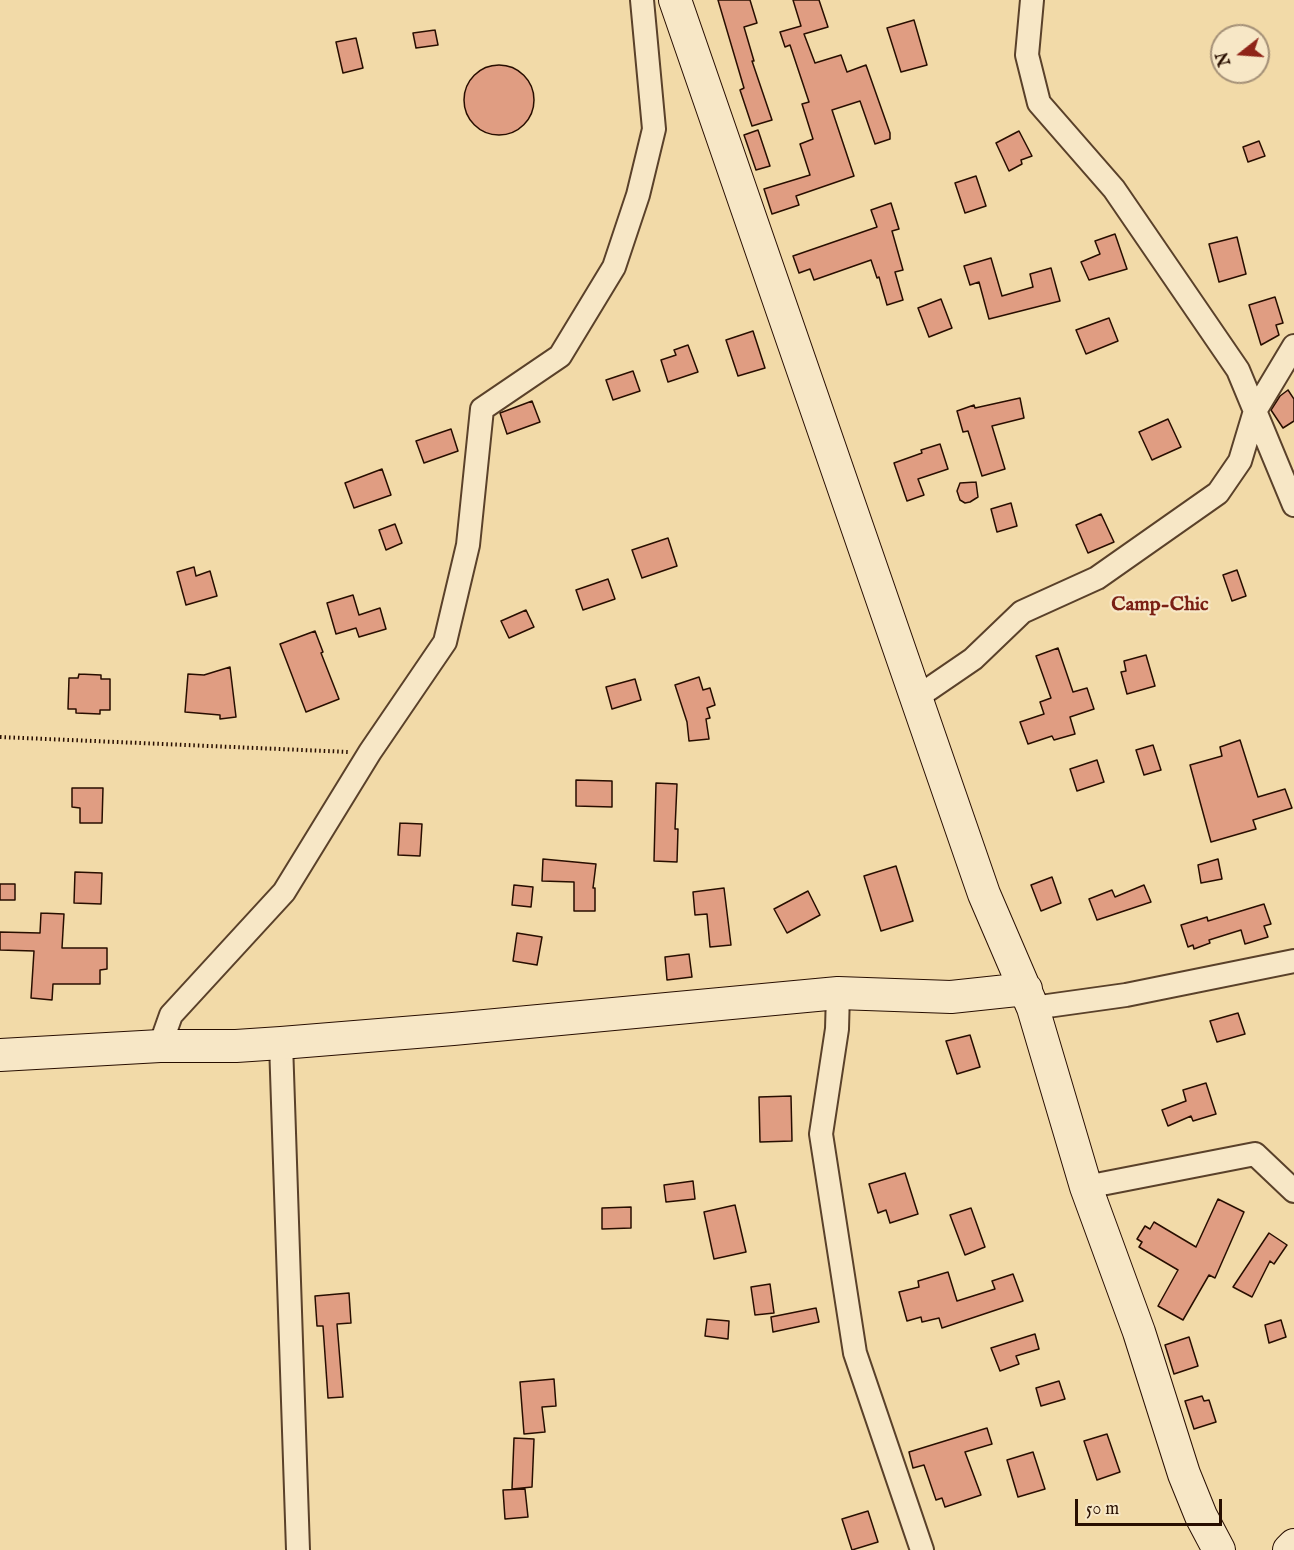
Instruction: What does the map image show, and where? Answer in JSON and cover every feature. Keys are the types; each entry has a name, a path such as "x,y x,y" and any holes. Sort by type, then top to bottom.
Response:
{"street":[{"path":"160,1046 171,1015 284,892 370,752 445,642 468,545 483,409 560,356 614,267 638,195 654,129 642,0"},
{"path":"675,0 984,894 1029,999 1086,1187 1139,1332 1184,1474 1201,1516 1219,1550"},
{"path":"1032,0 1027,55 1039,103 1114,189 1238,370 1294,505"},
{"path":"916,698 973,659 1022,612 1097,578 1218,493 1240,461 1255,411 1294,346"},
{"path":"0,1055 160,1046 236,1046 281,1043 838,993 1029,999 1126,995 1294,961"},
{"path":"838,993 837,1029 821,1134 855,1353 922,1550"},
{"path":"281,1043 298,1550"},
{"path":"1086,1187 1255,1154 1294,1191"},
{"path":"1289,1550 1294,1545"}],"path":[{"path":"0,737 247,749 370,752"}],"building":[{"path":"718,0 750,0 757,23 744,27 754,61 752,61 772,120 752,126 740,90 744,88"},
{"path":"793,0 819,0 828,27 804,34 815,63 841,55 847,72 866,65 890,133 890,139 875,144 860,101 832,110 854,176 796,196 799,205 772,214 764,189 810,175 800,144 813,139 802,104 809,102 790,45 785,47 780,32 801,26"},
{"path":"914,20 927,65 901,72 887,28"},
{"path":"435,30 438,45 416,48 413,33"},
{"path":"356,38 363,68 343,73 336,42"},
{"path":"499,65 518,71 528,81 534,100 528,119 518,129 499,135 480,129 470,119 464,100 470,81 480,71"},
{"path":"758,130 770,166 756,170 744,135"},
{"path":"1019,131 1032,156 1021,160 1022,164 1009,171 996,143"},
{"path":"1259,141 1265,156 1248,162 1243,147"},
{"path":"976,176 986,206 965,213 955,183"},
{"path":"891,203 899,229 892,231 903,270 895,272 903,300 887,305 879,277 877,278 871,260 814,280 810,269 799,273 793,256 877,227 871,210"},
{"path":"1115,234 1127,269 1089,280 1081,262 1100,254 1095,241"},
{"path":"1237,237 1246,274 1219,282 1209,244"},
{"path":"991,258 1002,296 1033,287 1030,274 1051,268 1060,301 989,319 979,282 970,285 964,266"},
{"path":"1275,297 1283,323 1276,325 1279,335 1261,345 1249,305"},
{"path":"941,299 952,328 929,337 918,308"},
{"path":"1109,318 1118,341 1086,354 1076,330"},
{"path":"753,331 765,368 738,376 726,340"},
{"path":"688,345 698,372 668,382 661,360 676,355 674,350"},
{"path":"633,371 640,391 613,400 606,380"},
{"path":"1288,390 1294,399 1294,421 1283,428 1271,410 1280,396"},
{"path":"1020,398 1024,418 992,426 1005,469 982,476 968,431 963,432 957,411 974,405 975,408"},
{"path":"532,401 540,422 507,434 500,413"},
{"path":"1168,419 1181,447 1152,460 1139,432"},
{"path":"451,429 458,451 424,463 416,441"},
{"path":"940,444 948,469 918,479 924,495 907,501 894,463"},
{"path":"382,469 391,495 354,508 345,483"},
{"path":"976,482 978,497 965,503 960,500 957,491 960,483"},
{"path":"1011,503 1017,526 997,532 991,509"},
{"path":"1101,514 1114,542 1088,553 1076,525"},
{"path":"395,524 402,543 386,550 379,530"},
{"path":"668,538 677,566 642,578 632,550"},
{"path":"194,567 196,576 210,571 217,596 186,605 177,572"},
{"path":"1237,570 1246,596 1232,601 1223,575"},
{"path":"608,579 615,599 583,610 576,590"},
{"path":"353,595 359,615 380,608 386,629 359,637 356,628 336,634 327,603"},
{"path":"526,610 534,627 509,638 501,621"},
{"path":"315,631 339,699 306,712 280,644"},
{"path":"1058,648 1073,692 1087,688 1094,709 1070,717 1075,734 1054,740 1052,736 1028,744 1020,722 1044,714 1040,702 1051,698 1036,656"},
{"path":"1146,655 1155,686 1127,694 1121,672 1126,671 1124,661"},
{"path":"230,667 236,717 220,719 220,715 185,712 188,674 204,675"},
{"path":"79,674 101,675 101,679 110,679 110,710 100,710 100,714 76,713 76,709 68,709 69,678 78,678"},
{"path":"699,677 703,690 710,688 715,705 707,708 710,718 706,719 709,739 689,741 687,722 675,685"},
{"path":"635,679 641,700 612,709 606,687"},
{"path":"1240,740 1258,797 1285,789 1292,808 1253,820 1256,829 1211,842 1190,765 1222,756 1220,747"},
{"path":"1153,745 1161,770 1144,775 1136,750"},
{"path":"1097,760 1104,782 1077,791 1070,769"},
{"path":"576,780 612,781 612,807 576,806"},
{"path":"656,783 677,784 675,829 678,829 677,862 654,861"},
{"path":"72,788 103,788 102,823 80,823 80,808 72,807"},
{"path":"400,823 422,824 420,856 398,855"},
{"path":"543,859 596,864 593,888 595,888 595,911 574,911 574,882 542,881"},
{"path":"1218,859 1222,879 1201,883 1198,865"},
{"path":"896,866 913,921 881,931 864,876"},
{"path":"75,872 102,873 101,904 74,903"},
{"path":"1052,877 1061,903 1041,911 1031,885"},
{"path":"0,884 15,884 15,900 0,900"},
{"path":"514,885 533,887 531,907 512,905"},
{"path":"1144,885 1151,902 1097,920 1089,899 1112,890 1115,897"},
{"path":"724,888 731,945 710,947 707,914 695,915 693,892"},
{"path":"808,891 820,915 787,933 774,909"},
{"path":"1264,904 1271,924 1264,926 1268,937 1245,944 1241,930 1209,940 1210,943 1194,949 1193,945 1188,947 1181,925 1207,917 1208,921"},
{"path":"41,913 64,914 62,948 107,948 107,969 100,970 100,984 53,984 52,1000 31,998 34,951 0,950 0,932 40,933"},
{"path":"517,933 542,937 537,965 513,961"},
{"path":"689,954 692,977 667,980 665,957"},
{"path":"1238,1013 1245,1034 1217,1042 1210,1021"},
{"path":"970,1035 980,1067 957,1074 946,1041"},
{"path":"1206,1083 1216,1114 1193,1121 1191,1116 1168,1126 1162,1110 1186,1101 1183,1090"},
{"path":"791,1096 792,1141 760,1142 759,1097"},
{"path":"905,1173 918,1214 890,1223 886,1210 878,1213 869,1184"},
{"path":"693,1181 695,1199 666,1202 664,1185"},
{"path":"1218,1199 1244,1212 1215,1278 1209,1275 1183,1320 1158,1306 1178,1270 1139,1247 1142,1242 1137,1239 1145,1226 1150,1229 1154,1222 1196,1247"},
{"path":"735,1205 746,1252 714,1259 704,1212"},
{"path":"631,1207 631,1228 602,1229 602,1208"},
{"path":"971,1208 985,1247 965,1255 950,1215"},
{"path":"1269,1233 1287,1245 1274,1264 1270,1261 1252,1297 1233,1287"},
{"path":"948,1272 957,1301 995,1289 992,1281 1013,1274 1023,1301 942,1328 939,1318 922,1322 921,1317 907,1321 899,1292 919,1287 918,1281"},
{"path":"770,1284 774,1313 755,1315 751,1287"},
{"path":"349,1293 351,1323 337,1324 343,1397 328,1398 323,1326 317,1326 315,1296"},
{"path":"816,1308 819,1322 773,1332 771,1317"},
{"path":"707,1319 729,1321 728,1339 705,1336"},
{"path":"1281,1320 1286,1337 1269,1343 1265,1325"},
{"path":"1035,1334 1039,1349 1016,1356 1019,1364 1000,1371 991,1348"},
{"path":"1189,1337 1198,1366 1174,1374 1165,1345"},
{"path":"554,1379 556,1406 542,1407 545,1432 524,1434 520,1382"},
{"path":"1059,1381 1065,1399 1041,1406 1036,1388"},
{"path":"1202,1396 1204,1401 1209,1400 1216,1422 1194,1429 1185,1401"},
{"path":"987,1428 992,1444 965,1452 981,1495 945,1507 942,1498 936,1500 924,1465 913,1468 909,1452"},
{"path":"1107,1434 1120,1472 1097,1480 1084,1441"},
{"path":"514,1438 534,1439 532,1487 512,1489"},
{"path":"1033,1452 1045,1489 1018,1497 1007,1460"},
{"path":"525,1489 528,1517 505,1519 503,1490"},
{"path":"868,1511 878,1542 852,1550 842,1519"}],"district":[{"name":"Camp-Chic","path":"1160,606"}]}
